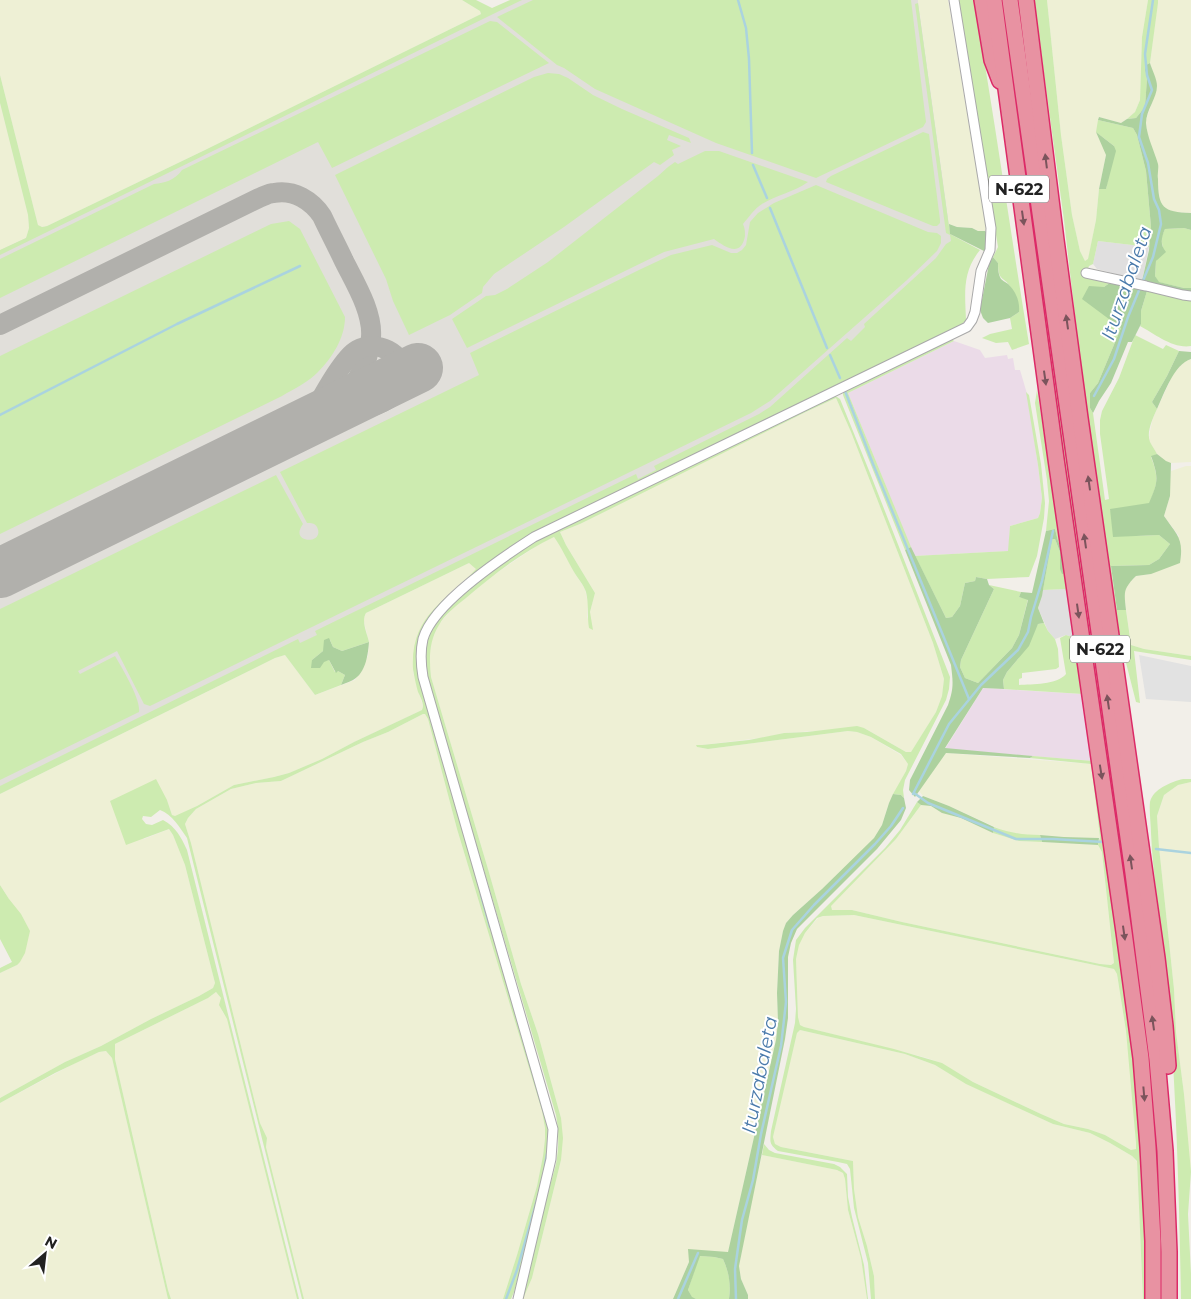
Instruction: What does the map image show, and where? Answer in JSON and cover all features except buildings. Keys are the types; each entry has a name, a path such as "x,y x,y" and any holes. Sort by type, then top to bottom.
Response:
{"highway":[{"path":"982,0 992,60 1009,100"},
{"name":"N-622","path":"994,0 1009,100 1014,154 1044,373 1141,1058 1153,1241 1153,1299"},
{"name":"N-622","path":"1010,0 1157,1059 1165,1152 1169,1299"},
{"path":"1024,0 1080,418 1160,978 1170,1100 1175,1299"}],"street":[{"path":"518,1299 551,1159 553,1129 423,678 421,662 423,639 429,625 449,601 477,577 534,537 967,327 975,312 981,271 990,250 991,228 954,0"},
{"path":"1086,273 1183,296 1191,296"}],"shaded area":[{"path":"515,0 918,0 961,322 0,790 0,250"},
{"path":"1098,241 1149,247 1142,281 1097,269 1093,264"},
{"path":"954,341 980,350 985,358 1007,355 1008,359 1013,358 1015,370 1020,370 1028,397 1038,465 1042,498 1040,513 1038,518 1010,526 1009,551 914,556 848,393"},
{"path":"1065,589 1068,594 1075,638 1066,635 1055,639 1048,631 1038,608 1043,590"},
{"path":"1139,655 1191,666 1191,702 1146,699"},
{"path":"983,688 1083,694 1093,761 945,749"}],"green space":[{"path":"0,0 462,0 480,11 481,14 205,150 47,226 41,227 38,225 0,75"},
{"path":"462,0 476,0 492,8 510,0 522,0 0,255 0,250 26,238 29,228 28,215 0,103 0,75 38,225 42,227 205,150 481,14 480,11"},
{"path":"533,0 911,0 926,122 923,127 816,178 716,143 595,89 557,65 497,17"},
{"path":"918,0 948,0 986,227 985,231 949,224"},
{"path":"958,0 974,0 1029,344 1012,350 1008,342 996,343 982,338 990,334 1012,329 1010,318 1019,312 1011,288 999,274 998,263 993,257 998,247"},
{"path":"998,0 1005,0 1149,1043 1145,1044"},
{"path":"1034,0 1047,0 1061,135 1072,215 1080,251 1085,261 1088,259 1096,220 1099,189 1106,189 1114,146 1096,132 1098,120 1133,128 1137,135 1146,171 1151,227 1149,247 1098,241 1093,264 1089,266 1085,276 1111,282 1104,287 1121,328 1098,383 1090,393 1090,408 1093,413 1105,500 1109,499 1100,434 1100,420 1102,411 1119,378 1135,335 1163,349 1166,345 1179,351 1152,402 1157,409 1150,425 1149,438 1157,454 1151,457 1156,480 1149,504 1110,510 1134,536 1159,535 1170,544 1159,559 1149,565 1111,566 1117,610 1126,610 1131,645 1144,649 1191,656 1191,660 1134,651 1140,703 1136,702 1115,610 1082,377 1064,220"},
{"path":"1047,0 1148,0 1142,37 1140,100 1135,112 1121,123 1099,117 1098,120 1106,155 1099,189 1096,220 1088,260 1085,261 1080,251 1072,215 1061,135"},
{"path":"1148,0 1158,0 1158,3 1150,63 1146,65 1145,70 1147,78 1145,107 1136,118 1127,119 1135,112 1140,100 1142,37"},
{"path":"1158,0 1191,0 1191,213 1167,210 1160,203 1157,179 1158,166 1147,133 1146,120 1157,84 1150,63"},
{"path":"918,3 950,234 980,250 974,258 967,275 965,292 966,320 962,324 566,517 460,587 417,649 551,1136 540,1198 511,1299 503,1299 537,1186 543,1156 545,1128 542,1111 457,829 428,719 423,714 281,781 256,783 231,789 196,809 185,824 260,1123 267,1138 266,1147 304,1299 302,1299 187,838 175,822 160,810 151,817 143,816 142,819 146,824 152,825 163,820 168,823 178,833 187,850 299,1299 297,1299 227,1019 219,1005 221,998 216,992 208,998 115,1044 115,1059 171,1299 168,1299 112,1058 106,1051 99,1052 55,1073 0,1103 0,1098 65,1062 101,1046 199,996 213,988 215,983 185,865 173,835 169,829 126,845 110,801 156,779 167,800 172,815 175,816 234,785 289,773 322,759 422,710 423,707 413,669 417,635 432,611 476,569 469,563 366,613 364,623 369,642 342,651 333,647 330,640 323,651 312,660 329,660 335,672 338,671 345,675 341,685 315,695 285,655 275,658 0,794 0,786 298,639 300,643 317,635 315,631 636,474 638,479 656,470 654,466 770,407 847,338 851,341 865,327 864,324 936,258 946,244 951,241 950,235 946,233 915,4"},
{"path":"490,21 497,22 549,63 332,168 318,142 0,298 0,259 154,184 170,180 182,170"},
{"path":"1150,63 1157,91 1146,118 1146,123 1158,164 1159,196 1164,207 1174,211 1191,213 1191,230 1184,228 1165,229 1162,241 1166,252 1156,261 1155,276 1159,282 1191,288 1191,293 1142,281 1149,250 1151,227 1146,171 1137,135 1133,128 1098,120 1099,117 1121,123 1127,119 1136,118 1145,107 1147,78 1145,70 1146,65"},
{"path":"548,73 559,74 568,78 593,95 689,138 691,143 669,135 667,140 681,146 672,150 674,155 660,165 654,162 564,227 494,274 483,287 482,293 450,315 409,335 393,301 386,279 335,175 534,77"},
{"path":"0,103 28,215 29,228 26,238 0,250"},
{"path":"923,132 929,134 940,220 937,226 826,182 831,176"},
{"path":"1096,132 1114,146 1116,151 1106,189 1099,189 1106,155"},
{"path":"705,151 719,151 808,182 756,208 743,224 745,236 743,243 736,249 723,245 714,239 664,252 467,348 452,319 486,296 495,295 507,289 548,262 675,162 678,164"},
{"path":"816,185 928,232 937,233 941,236 941,243 937,251 907,280 770,401 751,413 150,706 144,704 117,651 78,671 80,674 115,656 137,699 139,712 0,780 0,609 276,475 303,524 300,535 308,540 313,539 318,533 317,527 314,524 307,523 280,472 479,375 470,353 641,269 671,255 712,245 731,253 737,253 746,245 750,222 758,213 774,203"},
{"path":"289,221 300,229 345,317 343,332 333,354 315,375 282,396 0,534 0,356 271,224"},
{"path":"949,224 985,231 988,234 987,247 984,251 950,234"},
{"path":"1184,228 1191,230 1191,288 1158,282 1155,276 1156,261 1163,248 1161,238 1165,229"},
{"path":"993,257 998,263 1001,279 1009,285 1016,295 1019,312 1010,318 988,323 983,318 980,310 989,264"},
{"path":"1111,282 1147,291 1141,311 1141,324 1132,342 1128,342 1111,383 1093,413 1090,408 1090,393 1098,383 1121,328 1082,299 1089,286 1104,287"},
{"path":"1147,291 1191,300 1191,346 1171,343 1140,326 1141,311"},
{"path":"951,338 954,341 848,393 911,547 905,550 843,395 843,390"},
{"path":"1179,351 1191,352 1191,359 1185,362 1175,373 1157,409 1152,402"},
{"path":"1191,359 1191,462 1166,462 1157,454 1149,441 1153,418 1173,374 1185,361"},
{"path":"1037,390 1063,551 1055,529 1046,531 1049,501 1035,403"},
{"path":"1026,392 1029,395 1041,464 1045,503 1037,556 1029,577 987,579 976,577 975,581 965,583 960,606 952,617 946,618 914,556 1008,551 1010,526 1038,518 1040,513 1042,498"},
{"path":"834,395 840,399 950,677 946,700 905,780 904,798 901,795 893,794 908,764 901,754 871,737 857,732 848,731 708,749 697,747 696,745 749,740 784,733 857,726 864,728 906,752 911,752 936,712 942,696 944,679 933,643 836,398 580,524 560,532 595,593 590,612 593,630 589,628 585,589 554,537 508,564 455,607 441,621 433,637 430,656 431,677 521,984 538,1034 561,1118 563,1138 561,1160 532,1278 523,1299 519,1299 556,1164 558,1152 557,1121 425,670 427,637 441,615 465,592 516,554 547,534"},
{"path":"836,398 933,643 944,679 942,696 936,712 911,752 906,752 864,728 784,733 697,747 708,749 848,731 871,737 901,755 908,764 889,803 882,825 874,838 793,915 786,923 783,931 779,951 776,1040 728,1252 689,1262 673,1299 523,1299 532,1278 561,1160 561,1118 538,1034 521,984 431,677 429,659 431,642 439,624 452,609 492,576 541,543 554,537 585,589 588,603 587,619 595,593 560,532 580,524"},
{"path":"1157,454 1171,463 1170,496 1164,516 1180,542 1180,563 1151,574 1136,576 1125,591 1126,610 1117,610 1111,566 1149,565 1159,559 1170,544 1159,535 1113,537 1110,509 1149,503 1156,480 1151,456"},
{"path":"1191,466 1191,656 1144,649 1131,645 1124,594 1127,585 1136,576 1151,574 1179,536 1164,516 1170,496 1171,471"},
{"path":"1055,529 1063,551 1066,573 1062,574 1060,569 1060,552 1055,539 1052,539 1042,596 1038,608 1044,623 1038,624 1029,646 1007,672 1003,680 1004,689 983,688 945,748 1033,756 1030,758 946,753 915,797 909,790 910,780 948,705 953,681 951,665 905,550 911,547 946,618 952,617 960,606 965,583 975,581 976,577 987,579 989,585 994,589 961,660 960,667 965,678 978,683 1012,648 1019,635 1028,600 1019,597 1021,592 1032,593 1046,531"},
{"path":"1052,538 1055,539 1060,552 1060,569 1066,573 1068,594 1065,589 1043,590"},
{"path":"469,563 477,569 450,593 413,672 423,706 422,710 289,773 234,785 175,817 172,815 167,800 110,801 144,839 169,829 173,835 185,865 215,983 213,988 199,996 101,1046 65,1062 0,1098 0,973 17,965 9,899 0,885 0,794 275,658 285,655 315,695 355,680 368,656 369,642 364,622 366,613"},
{"path":"989,585 1021,592 1019,597 1028,599 1019,635 1012,648 978,683 965,678 960,667 961,660 994,589"},
{"path":"1044,623 1055,639 1058,649 1059,667 1022,673 1019,685 1051,682 1062,678 1066,674 1060,638 1066,635 1075,638 1083,694 1004,689 1003,680 1007,672 1018,659 1038,624"},
{"path":"329,638 333,647 342,651 369,642 366,663 361,673 353,680 341,685 345,675 338,671 336,673 329,660 324,662 320,668 311,668 312,660 323,651 324,640"},
{"path":"423,714 428,719 457,829 542,1111 545,1139 537,1186 503,1299 304,1299 266,1147 267,1138 260,1123 185,824 196,809 231,789 256,783 281,781"},
{"path":"946,753 1091,764 1100,837 1024,835 1004,831 923,796 919,791"},
{"path":"1033,756 1093,761 1112,892 1137,1091 1145,1209 1147,1299 1143,1299 1137,1161 1132,1156 1090,1133 1053,1124 966,1084 935,1065 905,1054 800,1030 797,1033 773,1137 775,1144 781,1147 853,1161 858,1217 874,1276 875,1299 871,1299 868,1263 854,1208 850,1169 847,1164 778,1151 771,1143 771,1131 795,1023 793,960 796,940 805,928 885,848 900,830 917,802 921,805 896,839 831,906 832,910 852,910 1100,964 1111,965 1114,963 1102,852 1098,845 1100,837 1091,764 1030,758","holes":["854,915 1114,969 1117,974 1126,1031 1136,1143 1136,1149 1131,1150 1105,1135 1064,1124 1041,1114 973,1082 942,1063 804,1027 800,1025 798,1017 796,959 799,945 805,933 817,918 823,916"]},
{"path":"1183,779 1191,779 1191,782 1178,785 1164,795 1157,816 1174,989 1176,1032 1191,1172 1188,1214 1191,1299 1181,1299 1175,1093 1166,969 1153,867 1150,809 1150,802 1155,793 1168,784"},
{"path":"1191,782 1190,1172 1157,816 1164,795 1178,785"},
{"path":"893,794 901,795 904,798 906,808 901,820 877,849 797,929 791,943 788,957 788,1018 785,1039 739,1266 748,1299 729,1299 729,1279 723,1259 700,1256 688,1290 692,1297 696,1299 673,1299 689,1262 688,1249 728,1252 776,1040 779,951 786,923 874,838 882,825"},
{"path":"923,796 994,827 993,833 961,818 942,813 931,806 921,805 917,802"},
{"path":"921,805 931,806 942,813 961,818 993,833 1019,841 1098,845 1102,852 1114,963 1111,965 1100,964 852,910 832,910 830,906 896,839"},
{"path":"994,827 1028,835 1040,835 1042,842 1019,841 993,833"},
{"path":"1040,835 1099,838 1098,845 1042,842"},
{"path":"0,885 21,914 30,931 25,953 20,962 0,973 0,968 12,962 0,939"},
{"path":"854,915 1114,969 1117,974 1126,1031 1132,1083 1136,1150 1131,1150 1105,1135 1064,1124 1041,1114 973,1082 941,1063 800,1025 798,1017 796,959 799,944 805,933 818,918 823,916"},
{"path":"216,992 221,998 222,1011 227,1019 297,1299 171,1299 168,1290 115,1059 115,1044 208,998"},
{"path":"800,1030 905,1054 935,1065 967,1084 1053,1124 1090,1133 1132,1156 1137,1162 1143,1299 875,1299 874,1276 858,1217 853,1161 781,1147 775,1144 773,1137 797,1033"},
{"path":"106,1051 112,1058 168,1299 0,1299 0,1103 79,1061"},
{"path":"764,1144 775,1153 834,1164 847,1174 848,1197 864,1265 868,1299 861,1258 848,1210 843,1173 837,1170 762,1155"},
{"path":"762,1155 837,1170 843,1173 848,1210 861,1258 867,1299 748,1299 739,1266"},
{"path":"699,1256 723,1259 729,1278 729,1299 692,1298 688,1290"}],"waterway":[{"path":"738,0 746,28 749,59 752,153"},
{"name":"Iturzabaleta","path":"1142,283 1153,257 1161,224 1159,210 1154,199 1148,163 1139,137 1142,114 1152,90 1147,75 1145,54 1153,0"},
{"path":"753,165 767,198"},
{"path":"770,208 827,348"},
{"path":"0,415 177,324 300,266"},
{"name":"Iturzabaleta","path":"1094,396 1114,359 1140,288"},
{"path":"830,355 840,378"},
{"path":"845,391 969,699"},
{"name":"Iturzabaleta","path":"913,794 949,724 981,685 1018,650 1028,632 1053,531"},
{"path":"914,793 928,803 1016,839 1103,842"},
{"name":"Iturzabaleta","path":"736,1299 735,1269 742,1220 753,1180 761,1134 781,1046 786,1002 783,958 792,930 814,905 875,844 891,826 903,808"},
{"path":"1156,849 1191,853"},
{"path":"481,895 490,927"},
{"path":"545,1165 547,1154"},
{"path":"506,1299 517,1270 537,1200"},
{"path":"678,1299 698,1253"}],"taxiway":[{"path":"0,325 259,198 272,193 289,193 308,201 322,216 358,288 371,327 370,348 363,368 353,386 332,410"},
{"path":"284,433 367,408 388,399 400,391 405,384 406,375 400,360 381,347 373,346 357,350 344,362 308,422"}],"runway":[{"path":"0,573 418,368"}]}
